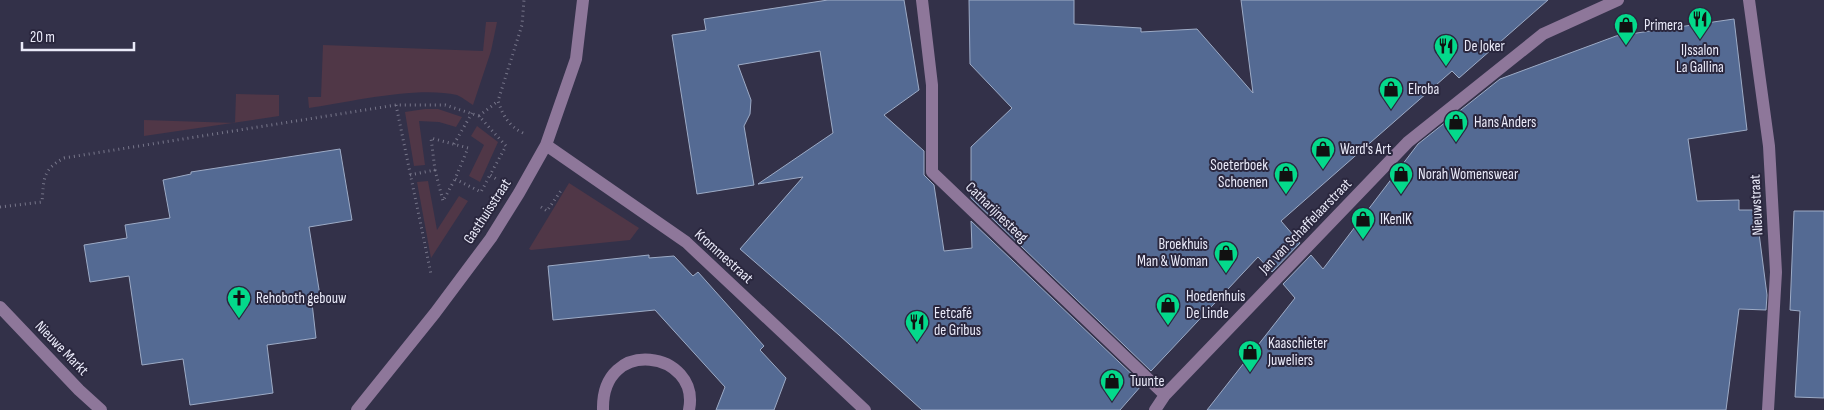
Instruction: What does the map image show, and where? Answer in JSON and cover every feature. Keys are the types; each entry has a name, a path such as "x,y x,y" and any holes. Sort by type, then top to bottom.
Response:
{"street":[{"name":"Gasthuisstraat","path":"357,410 491,238 546,145 576,59 584,0"},
{"name":"Catharijnesteeg","path":"922,0 932,84 932,172 1165,395"},
{"name":"Jan van Schaffelaarstraat","path":"1155,410 1165,395 1408,142 1543,34 1618,0"},
{"name":"Nieuwstraat","path":"1749,0 1769,146 1776,272 1768,410"},
{"name":"Krommestraat","path":"546,145 686,242 865,410"},
{"name":"Nieuwe Markt","path":"0,307 101,410"},
{"path":"603,410 602,400 612,374 636,360 649,359 662,362 674,369 683,378 689,390 689,410"}],"path":[{"path":"479,116 498,101 522,25 524,0"},
{"path":"498,101 502,113 513,128 546,145"},
{"path":"0,207 42,202 45,174 53,164 64,158 396,105 445,104 472,113 479,116 506,146 481,192 455,179"},
{"path":"396,105 438,308"},
{"path":"454,144 472,113"},
{"path":"431,138 468,148 443,201 435,170 431,138"},
{"path":"490,175 547,211 577,166"},
{"path":"410,175 435,170"}],"shaded area":[{"path":"486,22 497,22 491,51 473,105 457,95 423,92 383,96 309,108 308,97 321,97 323,45 483,51"},
{"path":"236,94 279,95 279,116 235,123"},
{"path":"438,109 462,117 456,127 439,122 419,121 425,165 414,166 405,112"},
{"path":"144,120 232,123 144,136"},
{"path":"477,126 498,142 480,182 469,176 484,145 471,136"},
{"path":"428,181 437,230 459,196 468,201 431,258 417,182"},
{"path":"569,183 639,228 630,240 529,249"}],"building":[{"path":"828,0 904,0 919,90 884,115 924,151 924,175 934,185 944,251 972,248 971,221 1140,382 1141,386 1120,410 922,410 740,249 803,177 758,184 833,133 820,51 738,65 751,100 750,114 744,126 754,185 697,194 672,35 706,30 704,19"},
{"path":"969,0 1074,0 1074,24 1141,28 1141,32 1197,29 1253,93 1241,0 1548,0 1459,78 1452,71 1281,221 1300,243 1272,272 1258,257 1151,371 971,198 971,147 1012,108 970,64"},
{"path":"1734,19 1747,130 1688,139 1697,201 1739,200 1739,210 1756,210 1767,295 1766,310 1739,309 1726,410 1207,410 1295,298 1283,284 1311,255 1323,269 1418,144 1500,79 1616,36"},
{"path":"340,149 352,220 309,227 321,302 312,303 316,338 267,345 273,393 190,405 183,359 142,365 129,276 90,282 84,245 127,238 125,225 170,218 163,180 191,174 191,172"},
{"path":"1794,211 1824,211 1824,398 1795,397 1800,311 1790,310"},
{"path":"649,255 649,258 674,256 693,276 698,272 764,346 760,350 786,378 774,410 716,410 725,387 655,310 553,320 548,266"}],"place":[{"name":"IJssalon La Gallina","path":"1700,40"},
{"name":"Primera","path":"1626,46"},
{"name":"De Joker","path":"1446,67"},
{"name":"Elroba","path":"1391,110"},
{"name":"Hans Anders","path":"1456,143"},
{"name":"Ward's Art","path":"1323,170"},
{"name":"Soeterboek Schoenen","path":"1286,195"},
{"name":"Norah Womenswear","path":"1401,195"},
{"name":"IKenIK","path":"1363,240"},
{"name":"Broekhuis Man & Woman","path":"1226,274"},
{"name":"Rehoboth gebouw","path":"239,319"},
{"name":"Hoedenhuis De Linde","path":"1168,326"},
{"name":"Eetcafé de Gribus","path":"917,343"},
{"name":"Kaaschieter Juweliers","path":"1250,373"},
{"name":"Tuunte","path":"1112,402"}]}
